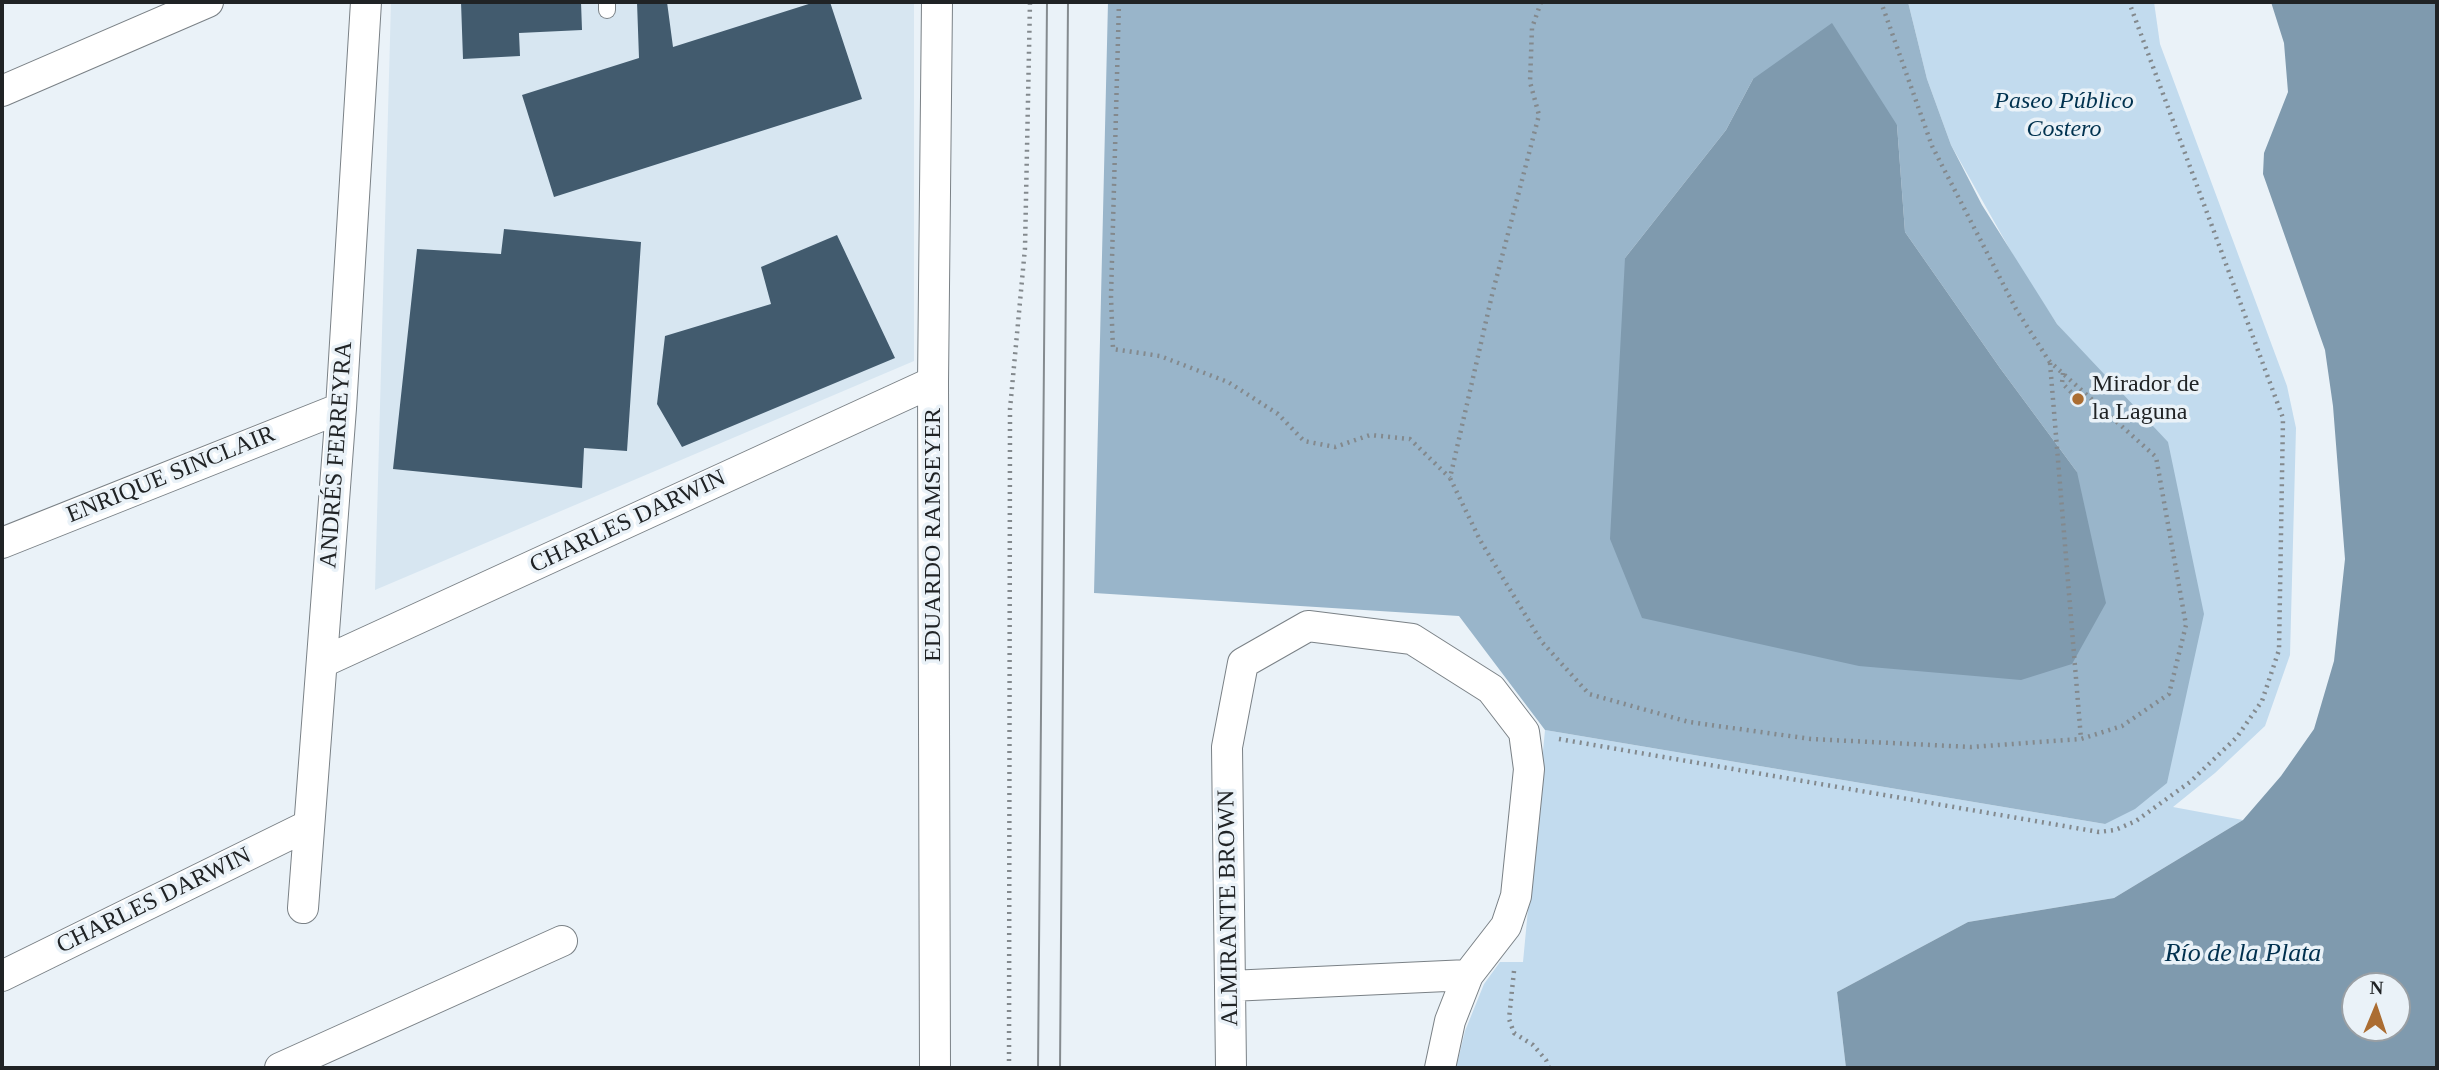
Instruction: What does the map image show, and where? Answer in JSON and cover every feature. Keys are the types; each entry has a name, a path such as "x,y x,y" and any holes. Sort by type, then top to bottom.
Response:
{"street":[{"path":"2,91 208,2"},
{"name":"ANDRÉS FERREYRA","path":"303,908 307,826 323,662 341,408 366,2"},
{"name":"EDUARDO RAMSEYER","path":"935,1068 933,382 937,2"},
{"name":"CHARLES DARWIN","path":"323,662 933,382"},
{"name":"ENRIQUE SINCLAIR","path":"2,543 341,408"},
{"name":"ALMIRANTE BROWN","path":"1231,1068 1227,747 1243,663 1308,626 1412,639 1491,689 1524,732"},
{"path":"1440,1068 1450,1021 1468,975 1506,926 1516,896 1529,769 1524,732"},
{"name":"CHARLES DARWIN","path":"2,976 307,826"},
{"path":"280,1068 562,941"},
{"path":"1230,986 1468,975"}],"path":[{"path":"1009,1068 1010,409 1025,248 1030,2"},
{"path":"1119,2 1111,297 1113,349 1160,356 1228,382 1278,414 1304,441 1335,446 1370,435 1410,439 1450,478 1480,540 1541,641 1589,694 1689,722 1811,740 1972,747 2081,739 2122,726 2169,694 2186,625 2156,457 2049,361 2016,309 1932,146 1881,2"},
{"path":"1450,478 1492,295 1539,115 1530,82 1532,28 1541,2"},
{"path":"1524,732 2099,832 2115,830 2136,821 2190,782 2237,737 2262,701 2279,650 2283,418 2129,2"},
{"path":"2049,361 2081,739"},
{"path":"2063,373 2062,383 2078,400"},
{"path":"1514,965 1509,1018 1514,1033 1532,1045 1546,1060 1549,1068"}],"shaded area":[{"path":"391,2 914,2 914,361 375,590"},
{"path":"1108,2 1908,2 1927,79 1951,145 1982,205 2057,324 2168,442 2204,614 2167,783 2135,809 2105,824 1545,730 1459,616 1094,593","holes":["1753,79 1897,125 1905,232 2077,472 1625,258 1726,130"]}],"green space":[{"name":"Paseo Público Costero","path":"1908,2 2154,2 2160,44 2287,386 2296,428 2290,655 2265,726 2215,773 2173,807 2243,820 2114,898 1968,922 1837,992 1846,1068 1456,1068 1465,1031 1484,984 1500,962 1523,962 1545,730 2105,824 2103,376 2057,324 2022,271 1951,145 1927,79"}],"water":[{"name":"Río de la Plata","path":"2271,2 2437,2 2437,1068 1846,1068 1837,992 1968,922 2114,898 2243,820 2281,776 2314,729 2334,661 2345,559 2333,406 2325,350 2263,174 2264,153 2288,92 2284,43"},
{"path":"1832,23 1897,125 1905,232 2077,472 2106,603 2072,664 2021,680 1859,666 1642,618 1610,539 1625,258 1726,130 1753,79"}],"building":[{"path":"461,2 581,2 582,30 519,33 520,56 463,59"},
{"path":"637,2 667,2 673,47 815,2 830,2 862,99 554,197 522,95 639,58"},
{"path":"504,229 641,242 627,451 584,448 582,488 393,469 417,249 501,254"},
{"path":"837,235 895,358 682,447 657,404 665,336 771,304 761,267"}],"tram line":[{"path":"1038,1068 1047,2"},
{"path":"1060,1068 1068,2"}],"place":[{"name":"Mirador de la Laguna","path":"2078,399"}]}
